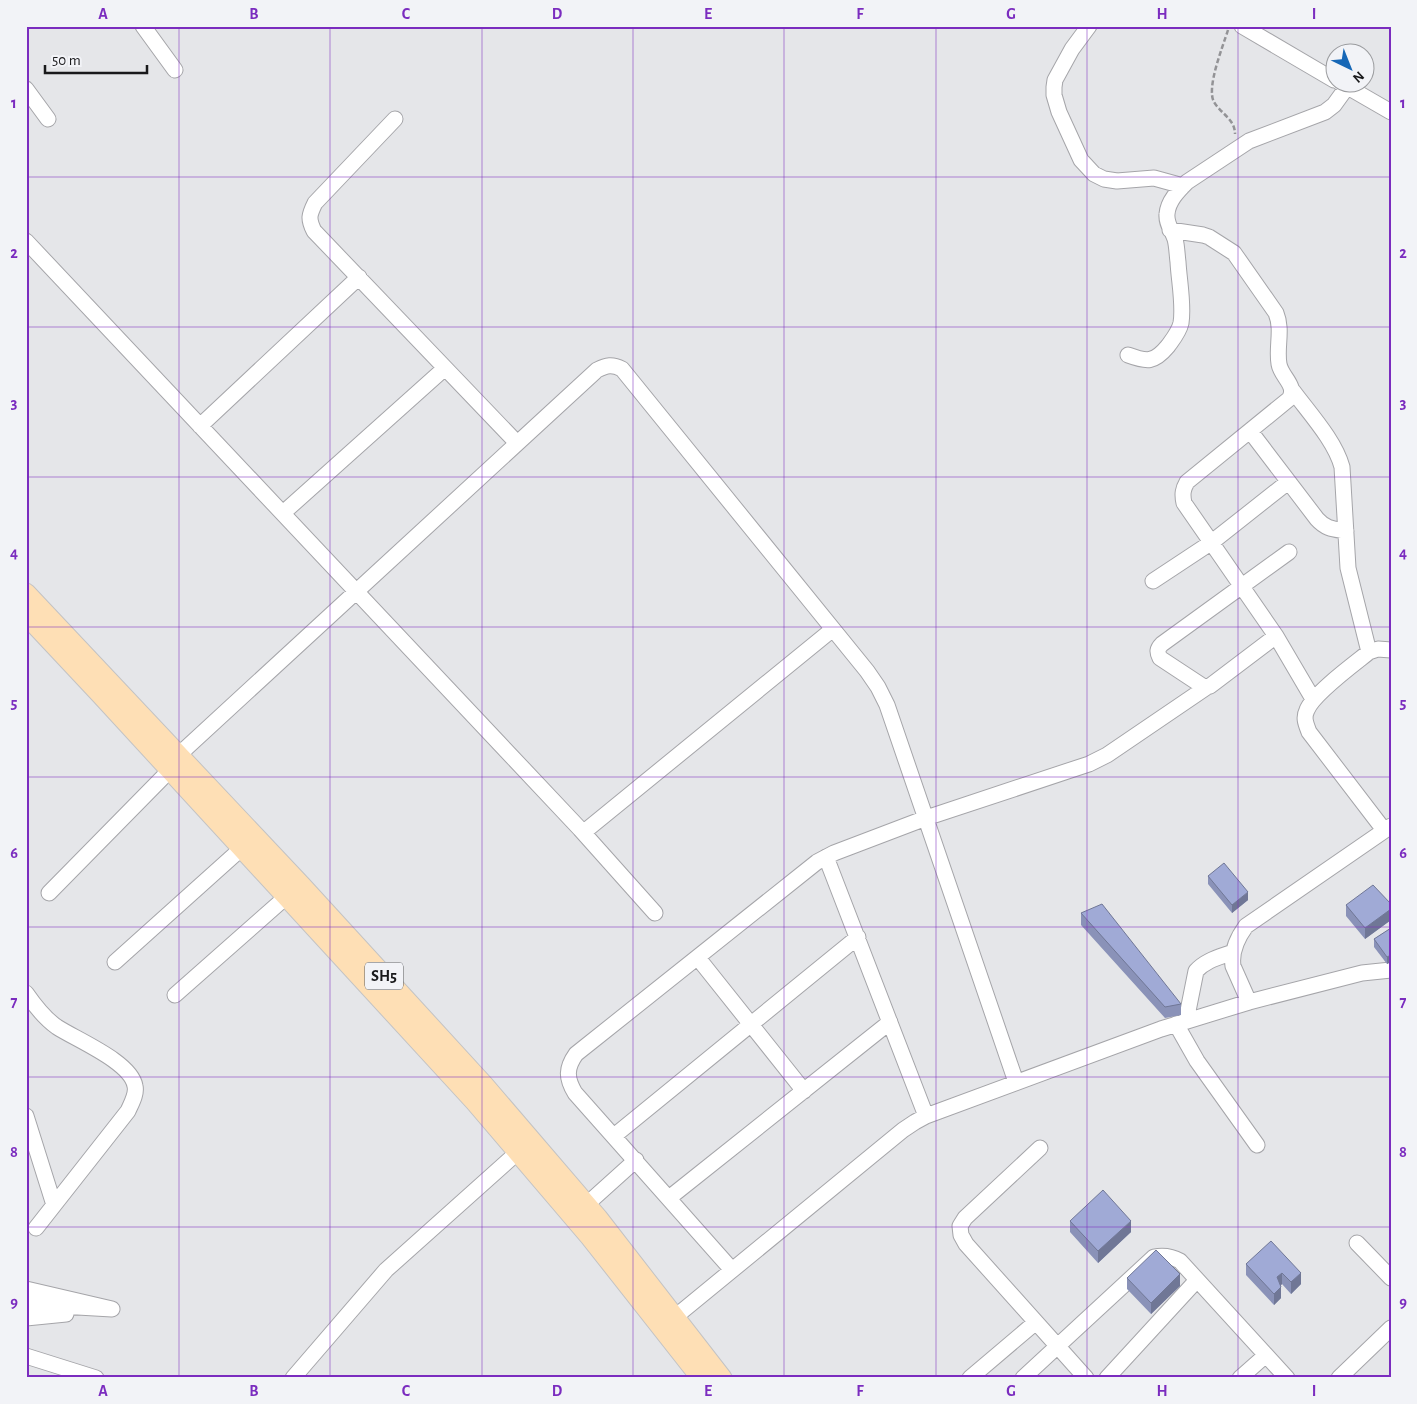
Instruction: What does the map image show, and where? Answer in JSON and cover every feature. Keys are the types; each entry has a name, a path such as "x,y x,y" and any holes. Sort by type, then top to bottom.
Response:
{"main road":[{"name":"SH5","path":"26,592 242,848 475,1102 518,1152 590,1236 701,1378"},
{"name":"SH5","path":"26,615 172,764 307,892 477,1078 586,1205 722,1378"}],"street":[{"path":"143,26 175,70"},
{"path":"1088,26 1072,48 1055,80 1054,87 1059,112 1081,160 1094,174 1104,179 1116,181 1154,178 1183,186"},
{"path":"1242,26 1324,74"},
{"path":"26,89 48,119"},
{"path":"1128,355 1142,360 1152,360 1161,355 1176,336 1181,325 1182,312 1176,240 1167,222 1167,212 1178,190 1187,182 1258,137 1325,112 1334,105 1338,92"},
{"path":"1356,92 1391,112"},
{"path":"395,119 315,203 310,213 310,223 314,231 517,443"},
{"path":"1170,230 1198,233 1228,248 1239,258 1276,313 1279,321 1280,370 1340,458 1350,578 1369,652"},
{"path":"26,241 584,832 655,913"},
{"path":"200,426 359,277"},
{"path":"49,893 172,764 356,591 597,370 614,365 622,369 878,686 888,705 1016,1082"},
{"path":"283,514 445,368"},
{"path":"1293,391 1290,399 1186,482 1182,496 1184,502 1276,636 1313,699"},
{"path":"1250,431 1323,526 1346,531"},
{"path":"1153,581 1212,542 1288,482"},
{"path":"1207,687 1160,658 1158,648 1290,552"},
{"path":"584,832 833,629"},
{"path":"732,1270 575,1093 569,1083 568,1073 576,1054 810,868 834,852 926,818 1098,760 1207,687 1276,636"},
{"path":"1249,1002 1232,960 1233,952 1246,926 1387,828 1309,732 1305,722 1306,711 1313,699 1369,652 1378,649 1391,650"},
{"path":"114,962 242,848"},
{"path":"826,857 926,1116"},
{"path":"174,995 286,897"},
{"path":"614,1136 858,937"},
{"path":"1233,952 1208,961 1196,971 1181,1023 1197,1061 1257,1145"},
{"path":"698,958 804,1091"},
{"path":"675,1317 903,1130 926,1116 1181,1023 1249,1002 1362,973 1391,970"},
{"path":"26,993 44,1016 57,1026 121,1064 130,1074 135,1086 134,1098 128,1112 36,1228"},
{"path":"669,1198 890,1022"},
{"path":"26,1116 54,1205"},
{"path":"1040,1148 965,1218 960,1226 961,1236 966,1244 1086,1378"},
{"path":"292,1378 386,1270 518,1152"},
{"path":"586,1205 636,1160"},
{"path":"1357,1243 1391,1278"},
{"path":"1023,1378 1154,1257 1163,1255 1180,1261 1286,1378"},
{"path":"1106,1378 1197,1280"},
{"path":"26,1289 112,1309"},
{"path":"26,1304 112,1309"},
{"path":"26,1318 112,1309"},
{"path":"970,1378 1036,1322"},
{"path":"1338,1378 1391,1328"},
{"path":"1240,1378 1266,1355"},
{"path":"26,1356 96,1378"}],"path":[{"path":"1229,26 1212,82 1211,94 1214,102 1235,128 1233,152"}],"building":[{"path":"1224,863 1248,892 1232,905 1208,876"},
{"path":"1373,885 1391,904 1391,909 1365,928 1346,905"},
{"path":"1102,904 1181,1004 1165,1007 1081,913"},
{"path":"1391,928 1391,955 1387,957 1374,939"},
{"path":"1103,1190 1131,1221 1098,1251 1070,1221"},
{"path":"1271,1241 1301,1273 1291,1282 1282,1273 1277,1277 1281,1287 1274,1294 1246,1264"},
{"path":"1156,1250 1180,1274 1151,1303 1127,1278"}]}
